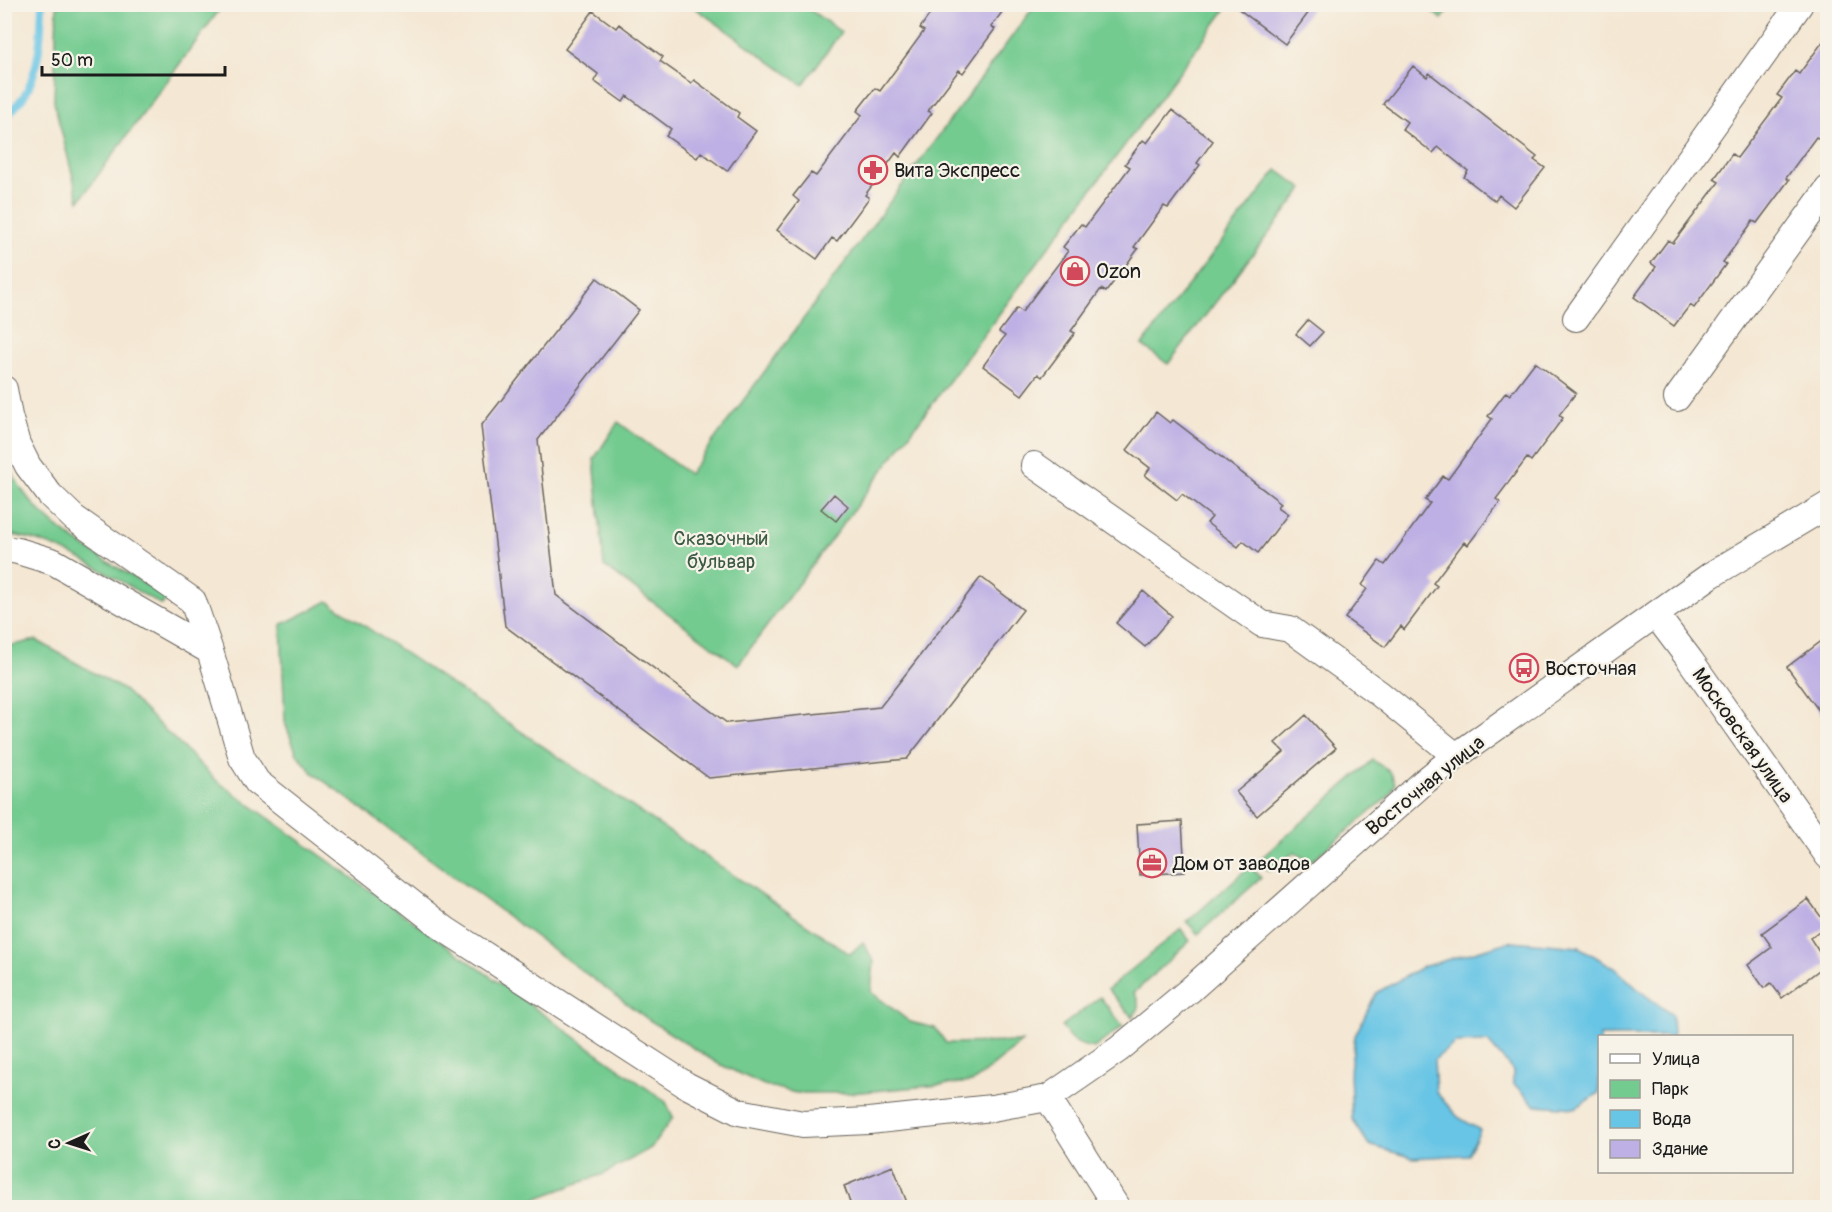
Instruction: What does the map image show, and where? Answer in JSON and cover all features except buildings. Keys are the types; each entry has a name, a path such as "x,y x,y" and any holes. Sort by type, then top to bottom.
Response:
{"street":[{"path":"1576,318 1800,4"},
{"path":"1677,398 1827,189"},
{"path":"4,389 17,444 28,466 50,495 74,518 193,601 242,758 256,782 446,930 686,1085 739,1112 803,1124 869,1121 992,1108 1048,1098 1117,1208"},
{"path":"1034,465 1262,624 1290,629 1380,694 1456,756"},
{"name":"Восточная улица","path":"1048,1098 1119,1049 1190,990 1425,780 1456,756 1711,575 1827,506"},
{"path":"4,549 18,550 54,562 210,651"},
{"name":"Московская улица","path":"1656,615 1827,856"}],"green space":[{"path":"57,5 223,5 79,201 54,102"},
{"path":"691,5 803,5 841,32 803,85"},
{"name":"Сказочный бульвар","path":"1035,5 1229,5 738,665 604,566 594,459 618,422 689,474"},
{"path":"1423,5 1453,5 1442,19"},
{"path":"1277,170 1303,189 1168,364 1142,345"},
{"path":"4,447 15,478 44,515 83,546 167,597 162,605 106,572 66,552 26,538 5,534"},
{"path":"328,601 850,954 863,942 874,962 871,992 910,1022 935,1028 946,1043 1022,1042 973,1082 851,1093 796,1093 764,1085 717,1063 649,1020 313,773 297,754 285,723 281,625"},
{"path":"36,640 124,690 217,781 666,1102 673,1117 651,1148 606,1173 513,1207 5,1207 4,647"},
{"path":"1373,760 1391,773 1395,784 1389,796 1310,862 1295,852 1269,871 1259,860"},
{"path":"1250,866 1261,878 1198,934 1187,922"},
{"path":"1181,929 1190,941 1134,993 1138,1000 1138,1010 1132,1017 1108,989"},
{"path":"1100,997 1123,1026 1094,1048 1083,1046 1071,1039 1062,1026"}],"water":[{"path":"1512,941 1579,947 1615,968 1640,991 1672,1015 1673,1035 1598,1035 1598,1094 1575,1108 1535,1105 1513,1083 1513,1071 1488,1042 1455,1043 1434,1060 1436,1092 1458,1117 1480,1130 1468,1155 1413,1158 1369,1145 1352,1119 1350,1072 1355,1036 1376,993 1422,967"}],"waterway":[{"path":"9,114 24,96 33,75 39,52 42,4"}],"place":[{"name":"Вита Экспресс","path":"873,170"},
{"name":"Ozon","path":"1075,271"},
{"name":"Восточная","path":"1524,668"},
{"name":"Дом от заводов","path":"1152,863"}]}
